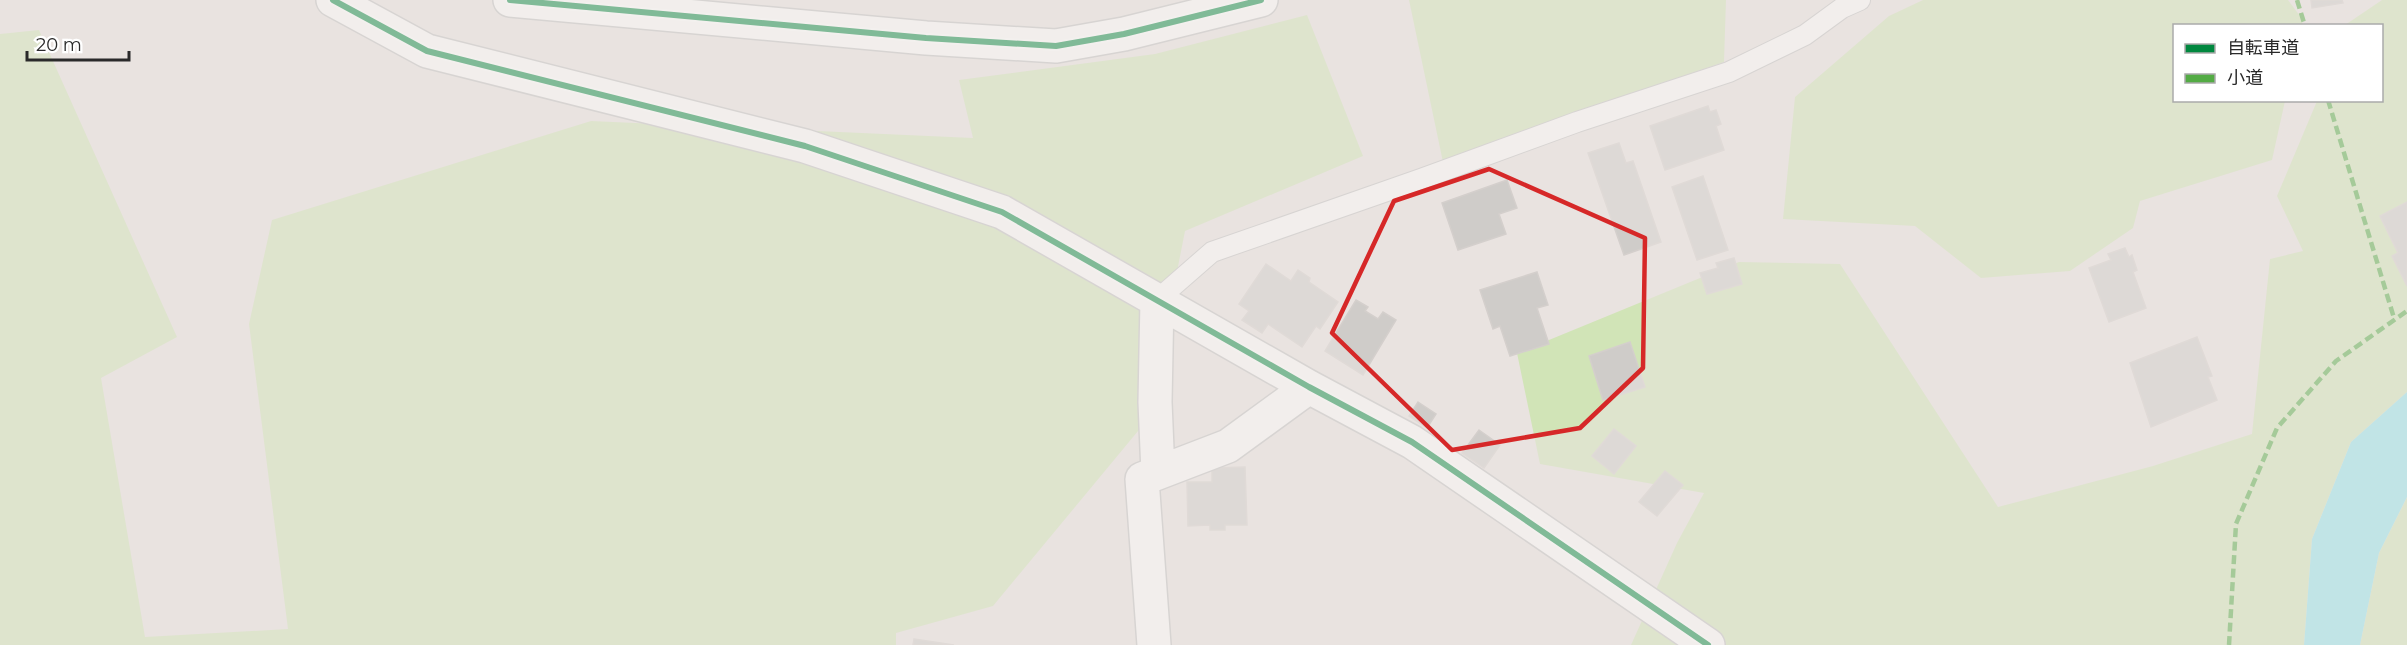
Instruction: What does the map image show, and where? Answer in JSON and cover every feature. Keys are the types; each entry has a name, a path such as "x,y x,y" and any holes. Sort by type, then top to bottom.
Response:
{"street":[{"path":"333,0 427,51 805,146 1002,212 1309,387 1412,442 1708,645"},
{"path":"510,0 926,38 1056,46 1124,34 1261,0"},
{"path":"1157,300 1155,402 1158,473"},
{"path":"1154,645 1142,479 1228,446 1309,387"}],"lane":[{"path":"1157,300 1212,252 1577,122 1729,72 1805,34 1842,8 1860,0"}],"highlighted area":[{"path":"1489,169 1645,238 1643,368 1580,428 1452,450 1332,333 1394,201"}],"green space":[{"path":"1409,0 1726,0 1724,62 1565,117 1444,167"},
{"path":"1923,0 2288,0 2303,20 2302,24 2173,24 2173,102 2285,102 2272,160 2140,201 2133,228 2070,271 1981,278 1915,226 1783,219 1795,97 1889,16"},
{"path":"2382,0 2407,0 2407,392 2351,442 2312,539 2304,645 1631,645 1677,543 1704,493 1540,464 1517,353 1739,262 1840,264 1998,507 2153,466 2252,434 2270,259 2303,251 2277,196 2317,102 2383,102 2383,24 2346,24"},
{"path":"1307,15 1363,156 1185,231 1148,419 993,606 896,633 896,645 0,645 0,34 39,30 177,337 101,378 145,637 288,629 249,324 272,220 591,121 973,138 959,80 1155,54"},
{"path":"2407,497 2407,645 2360,645 2379,553"}],"water":[{"path":"2407,392 2407,497 2379,553 2360,645 2304,645 2312,539 2351,442"}],"building":[{"path":"2311,0 2342,0 2343,3 2312,8"},
{"path":"1708,106 1710,112 1716,110 1721,124 1716,126 1724,150 1665,170 1650,126"},
{"path":"1619,143 1626,163 1633,161 1661,242 1624,255 1588,153"},
{"path":"1703,176 1728,250 1697,260 1672,187"},
{"path":"1507,180 1517,208 1499,214 1506,234 1458,250 1442,203"},
{"path":"2407,202 2407,286 2392,256 2398,253 2380,216"},
{"path":"2125,248 2129,257 2132,255 2137,270 2133,272 2146,308 2109,322 2089,268 2111,260 2108,254"},
{"path":"1734,258 1742,284 1707,294 1700,273 1718,268 1716,263"},
{"path":"1266,264 1291,281 1298,270 1310,278 1309,282 1338,302 1320,329 1316,326 1302,347 1268,324 1262,333 1242,320 1249,311 1239,304"},
{"path":"1537,272 1548,305 1537,308 1549,344 1510,356 1500,326 1493,329 1480,290"},
{"path":"1356,300 1368,307 1365,311 1378,319 1383,312 1396,320 1363,375 1325,351"},
{"path":"2197,337 2212,376 2208,377 2217,400 2151,427 2130,363"},
{"path":"1630,342 1645,387 1603,400 1589,356"},
{"path":"1418,402 1436,414 1427,428 1409,416"},
{"path":"1614,429 1636,446 1614,474 1592,456"},
{"path":"1479,430 1500,445 1484,468 1462,453"},
{"path":"1245,467 1247,525 1225,525 1225,530 1210,530 1210,525 1188,526 1187,482 1212,482 1212,468"},
{"path":"1665,471 1683,485 1657,516 1639,502"},
{"path":"914,639 954,645 913,645"}],"marked path":[{"path":"2297,0 2304,24"},
{"path":"2329,102 2394,318"},
{"path":"2229,645 2236,524 2277,428 2336,361 2407,311"}],"cycle path":[{"path":"333,0 427,51 805,146 1002,212 1309,387 1412,442 1708,645"},
{"path":"510,0 926,38 1056,46 1124,34 1261,0"}]}
